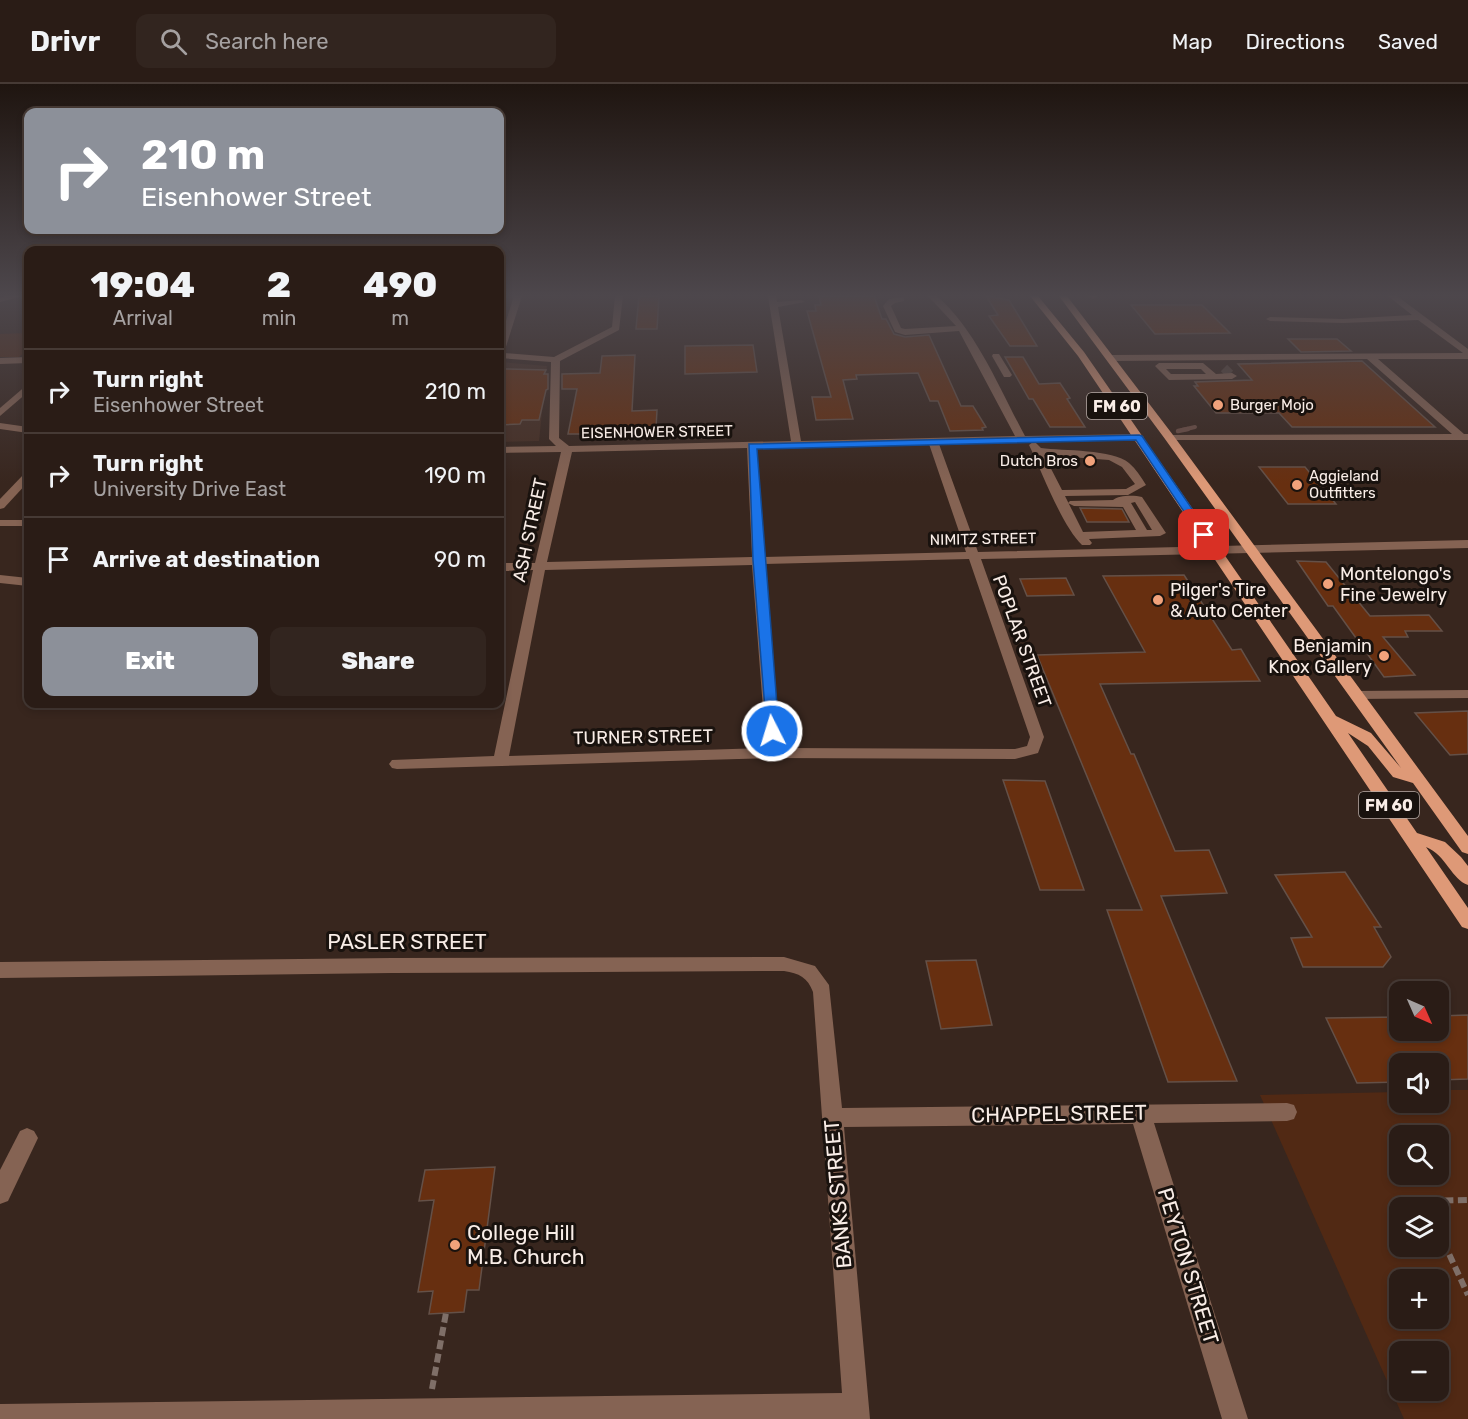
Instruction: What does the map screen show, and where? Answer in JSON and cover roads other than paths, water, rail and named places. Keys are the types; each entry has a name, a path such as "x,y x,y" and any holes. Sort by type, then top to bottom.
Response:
{"main road":[{"name":"FM 60","path":"1084,358 1468,922"},
{"name":"FM 60","path":"1110,358 1468,848"},
{"path":"1332,720 1368,737 1392,769 1399,774 1418,779"},
{"path":"1410,838 1435,842 1445,849 1468,879"}],"street":[{"path":"539,358 558,358"},
{"path":"783,358 797,445"},
{"path":"979,358 1026,440 1037,451 1079,536 1094,552"},
{"path":"997,358 1007,375"},
{"path":"1117,358 1200,362 1227,371 1232,376 1169,377 1159,366 1200,362 1326,358"},
{"path":"1372,358 1465,437"},
{"path":"0,361 24,360"},
{"path":"555,360 558,381 553,414 554,439 567,449"},
{"path":"1200,362 1213,376"},
{"path":"0,413 24,391"},
{"path":"0,426 24,429"},
{"path":"1169,437 1465,437"},
{"name":"EISENHOWER STREET","path":"504,450 1139,438"},
{"name":"POPLAR STREET","path":"934,443 1037,736 1033,749"},
{"path":"752,446 758,560 774,753"},
{"name":"ASH STREET","path":"501,760 540,565 567,449"},
{"path":"1037,451 1113,458 1130,466 1141,485 1128,492 1059,496"},
{"path":"0,506 24,480"},
{"path":"1059,496 1138,500 1160,533 1079,536"},
{"path":"1059,496 1120,502 1127,505 1144,534"},
{"path":"0,523 24,523"},
{"name":"NIMITZ STREET","path":"504,567 1468,544"},
{"path":"0,579 24,582"},
{"path":"1356,695 1468,694"},
{"name":"TURNER STREET","path":"397,764 774,753 1015,754 1033,749"},
{"name":"PASLER STREET","path":"0,970 438,963 663,963 784,964 800,966 813,971"},
{"name":"BANKS STREET","path":"813,971 819,980 822,992 857,1412"},
{"name":"CHAPPEL STREET","path":"831,1118 1287,1112"},
{"name":"PEYTON STREET","path":"1140,1113 1235,1419"},
{"path":"0,1193 27,1138"},
{"path":"0,1417 334,1416 428,1411 659,1414 857,1412"}],"waterway":[{"path":"1182,430 1195,427"},
{"path":"1178,431 1188,429"}],"tunnel":[{"path":"1224,368 1230,374"}],"place":[{"name":"Burger Mojo","path":"1218,405"},
{"name":"Dutch Bros","path":"1090,461"},
{"name":"Aggieland Outfitters","path":"1297,485"},
{"name":"Montelongo's Fine Jewelry","path":"1328,584"},
{"name":"Pilger's Tire & Auto Center","path":"1158,600"},
{"name":"Benjamin Knox Gallery","path":"1384,656"},
{"name":"College Hill M.B. Church","path":"455,1245"}]}
